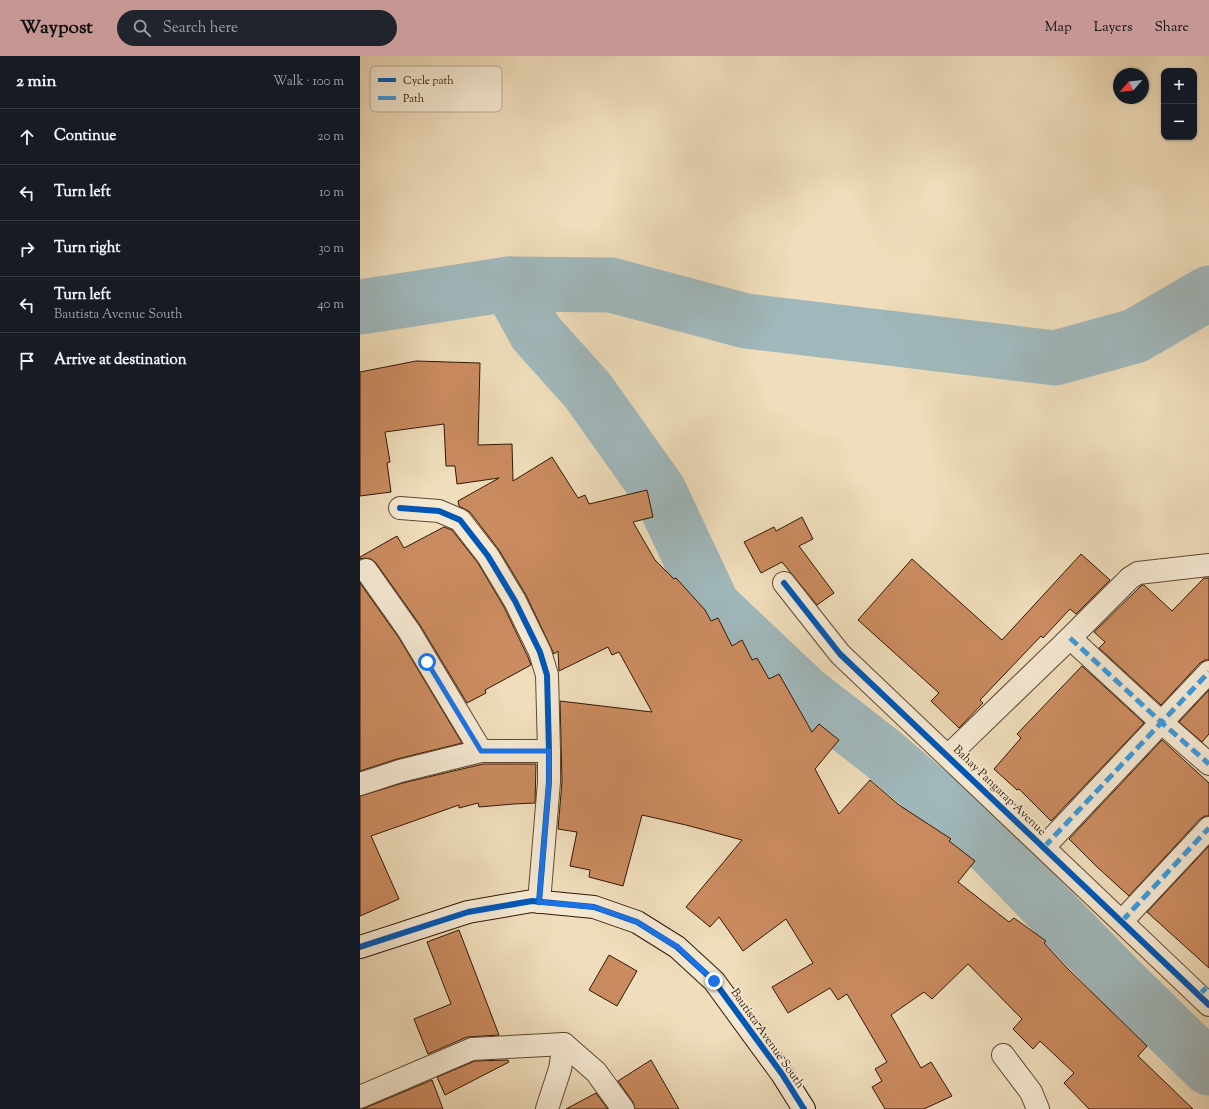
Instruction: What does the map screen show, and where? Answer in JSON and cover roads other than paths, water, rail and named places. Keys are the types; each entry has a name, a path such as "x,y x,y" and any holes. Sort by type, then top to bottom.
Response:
{"street":[{"path":"400,508 439,510 460,520 492,562 524,619 540,652 547,675 549,782 539,902"},
{"path":"948,756 1130,578 1138,573 1209,565"},
{"path":"366,570 409,631 481,751"},
{"name":"Bahay Pangarap Avenue","path":"784,583 840,654 1122,921 1206,995"},
{"path":"1070,638 1209,764"},
{"path":"1044,847 1209,672"},
{"path":"360,784 400,771 481,751 549,751"},
{"path":"1122,921 1209,828"},
{"name":"Bautista Avenue South","path":"360,947 468,912 532,901 594,907 637,922 678,947 714,981 782,1074 804,1109"},
{"path":"547,1109 560,1069 564,1044"},
{"path":"360,1097 472,1049 564,1044 596,1072 623,1109"},
{"path":"1004,1055 1030,1092 1038,1109"}],"waterway":[{"path":"509,284 536,333 588,391 659,491 713,606 805,693 882,753 977,834 1119,980 1209,1068"},
{"path":"360,307 509,284 611,285 746,321 1055,358 1135,336 1209,293"}]}
